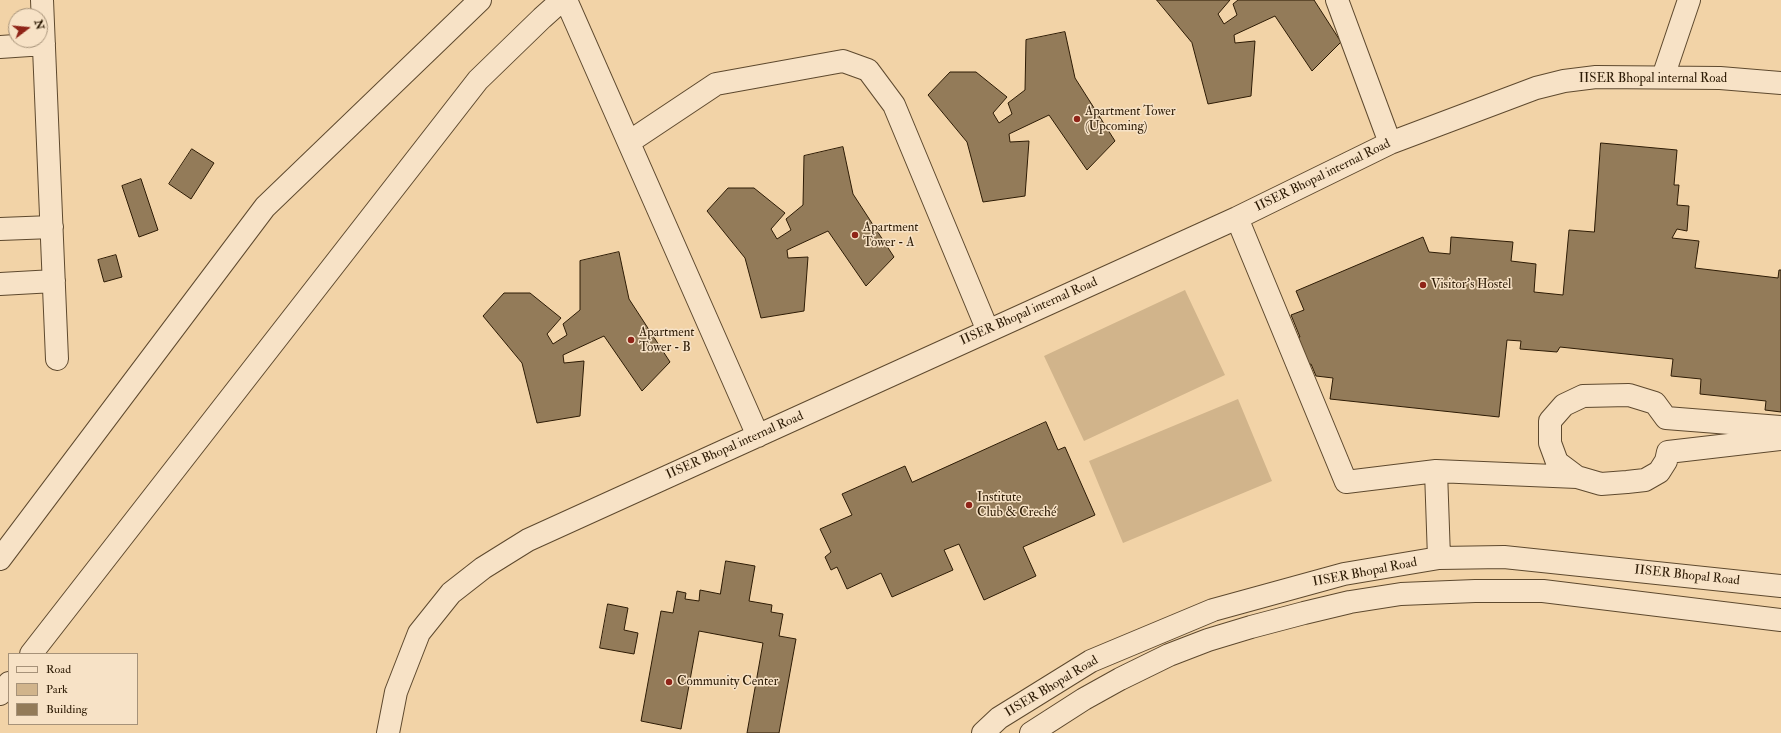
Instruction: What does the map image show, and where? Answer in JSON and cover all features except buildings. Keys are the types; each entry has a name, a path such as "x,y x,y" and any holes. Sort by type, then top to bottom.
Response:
{"street":[{"path":"0,559 265,207 480,0"},
{"path":"32,653 478,80 562,0"},
{"path":"566,0 758,436"},
{"path":"1337,0 1390,143"},
{"path":"1664,77 1689,0"},
{"path":"44,48 57,359"},
{"path":"629,142 716,84 843,61 868,70 894,105 988,331"},
{"name":"IISER Bhopal internal Road","path":"388,733 396,692 419,633 451,593 483,568 528,540 1237,218 1390,143 1536,88 1564,81 1596,77 1720,78 1781,83"},
{"path":"1237,218 1346,482 1436,471 1577,477 1601,484 1645,480 1659,472 1666,461 1668,452 1666,418 1654,403 1629,395 1583,396 1564,405 1550,421 1550,443 1556,462 1577,477"},
{"path":"0,229 52,226"},
{"path":"0,284 54,281"},
{"path":"1666,418 1781,427"},
{"path":"1668,452 1781,439"},
{"path":"1436,471 1438,558"},
{"name":"IISER Bhopal Road","path":"983,733 999,718 1091,661 1213,610 1344,574 1438,558 1504,557 1781,586"},
{"name":"IISER Bhopal Road","path":"1031,733 1084,699 1120,679 1169,655 1208,640 1312,611 1350,602 1401,594 1475,591 1543,591 1781,620"},
{"path":"0,694 8,684"}],"green space":[{"path":"1185,290 1225,375 1084,441 1044,356"},
{"path":"1238,399 1272,481 1123,543 1089,461"}],"place":[{"name":"Apartment Tower (Upcoming)","path":"1077,119"},
{"name":"Apartment Tower - A","path":"855,235"},
{"name":"Visitor's Hostel","path":"1423,285"},
{"name":"Apartment Tower - B","path":"631,340"},
{"name":"Institute Club & Creché","path":"969,505"},
{"name":"Community Center","path":"669,682"}]}
